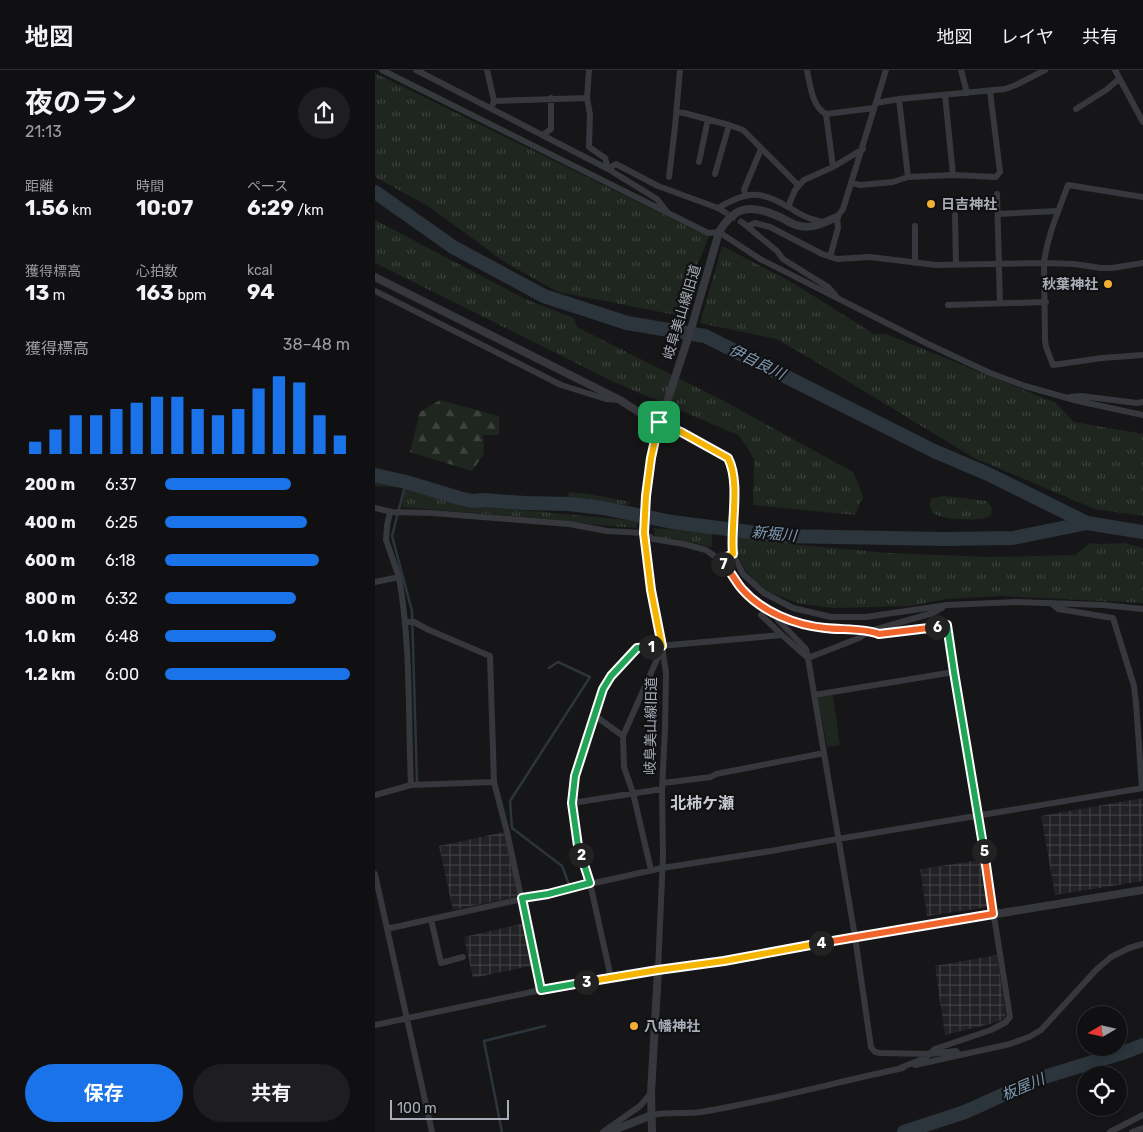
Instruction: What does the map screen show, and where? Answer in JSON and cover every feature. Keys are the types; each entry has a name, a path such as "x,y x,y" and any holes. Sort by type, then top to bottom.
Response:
{"street":[{"path":"382,70 668,214 708,233 719,232 760,259 990,373 1025,386 1064,397 1143,415"},
{"path":"415,70 608,168 657,199 668,214"},
{"path":"487,70 493,101 492,110"},
{"path":"589,70 587,98 590,115 589,147 605,158 608,168"},
{"path":"669,177 681,70"},
{"path":"807,70 817,105 826,114 875,106 899,99 1005,89 1045,70"},
{"path":"830,256 838,228 837,216 843,209 852,183 886,70"},
{"path":"961,70 967,93"},
{"path":"1115,70 1143,122"},
{"path":"1076,109 1106,90 1119,79"},
{"path":"852,183 860,185 893,182 908,177 953,175 996,177 1000,172 990,91"},
{"path":"945,95 953,175"},
{"path":"543,136 551,129 551,98"},
{"path":"493,101 587,98"},
{"path":"899,99 908,177"},
{"path":"676,112 684,112 743,130 798,185"},
{"path":"826,114 833,167"},
{"path":"699,162 708,119"},
{"path":"715,174 729,125"},
{"path":"789,207 798,185 804,180 833,167 863,148"},
{"path":"746,195 745,190 761,149"},
{"path":"608,168 616,164 658,186 721,209 728,202 746,195 758,194 770,197 802,216 825,223"},
{"path":"1143,197 1068,185 1047,246 1044,263 1045,340 1053,365 1102,358 1143,355"},
{"path":"997,194 1000,304"},
{"name":"岐阜美山線旧道","path":"652,1129 651,1093 663,856 662,786 666,673 651,590 644,530 651,458 659,422 691,329 719,232 726,220 737,212 747,209 768,212 800,226 809,227 825,223 837,216"},
{"path":"998,214 1058,211"},
{"path":"955,215 956,265"},
{"path":"838,299 828,287 783,259 777,251 745,225 755,223 770,227 822,254 837,259 870,257 936,265 1044,263 1112,268 1143,263"},
{"path":"915,226 915,263"},
{"path":"375,276 620,400 648,418 683,433 728,458 734,482 731,541 733,554 743,574 764,593 793,608 831,617 866,617 947,605 1016,602 1103,605 1143,610"},
{"path":"375,291 561,385 606,400 620,400"},
{"path":"948,305 1045,302"},
{"path":"1064,397 1081,396 1137,403 1143,402"},
{"path":"375,508 390,512 431,513 569,524 607,531 644,530 653,540 684,544 706,550 720,560 742,589 766,609 777,615 818,627 870,631 879,634 947,625 1011,1017 991,1030 935,1049 925,1058 901,1068"},
{"path":"390,512 386,540 399,577 406,622 411,785"},
{"path":"720,560 733,554"},
{"path":"375,582 399,577"},
{"path":"387,927 391,928 651,870 1143,788 1140,703 1133,686 1113,618 1058,609 1051,603"},
{"path":"808,658 859,638 870,631 933,613 947,605"},
{"path":"761,615 808,658"},
{"path":"777,615 778,620 806,649 808,658 855,937 871,1047 875,1052 880,1053 930,1054 957,1051 961,1055"},
{"path":"406,622 414,622 490,656 494,782 522,898 541,990"},
{"path":"611,978 590,883 578,846 572,803 575,776 603,689 611,676 637,648 782,635"},
{"path":"651,870 633,793 624,767 623,736 662,646"},
{"path":"814,695 954,672"},
{"path":"594,715 623,736"},
{"path":"572,803 633,793 824,752"},
{"path":"375,795 411,785 494,782"},
{"path":"375,874 432,1132"},
{"path":"375,1025 541,990 1143,890"},
{"path":"431,919 441,963 463,957"},
{"path":"609,1132 652,1115 699,1112 761,1101 1010,1044 1041,1030 1097,969 1111,957 1129,948 1143,944"},
{"path":"603,1132 640,1106 651,1093"},
{"path":"1110,1132 1143,1116"},
{"path":"1132,1132 1143,1128"}],"shaded area":[{"path":"1143,798 1143,881 1055,895 1041,816"},
{"path":"504,832 518,896 453,910 439,846"},
{"path":"981,860 988,907 927,916 920,869"},
{"path":"526,923 535,965 473,978 464,937"},
{"path":"997,955 1006,1018 945,1035 935,966"}],"green space":[{"path":"375,73 709,237 676,315 558,292 506,263 428,206 375,177"},
{"path":"375,220 525,299 574,318 577,327 722,400 853,472 863,496 855,515 753,505 754,460 738,435 614,382 375,263"},
{"path":"722,246 788,280 874,334 886,334 1056,403 1074,422 1143,434 1143,516 1095,509 974,458 776,339 700,323"},
{"path":"440,400 499,416 499,435 483,435 484,454 472,471 410,452 420,412"},
{"path":"375,479 396,483 398,487 375,486"},
{"path":"410,488 459,504 639,521 636,528 402,507 404,489"},
{"path":"569,492 631,502 628,505 568,499"},
{"path":"944,496 987,501 992,509 991,515 985,518 972,519 955,519 939,516 931,510 930,502 932,498"},
{"path":"654,528 712,533 712,547 677,539 655,537"},
{"path":"734,536 769,537 770,541 799,545 889,553 990,557 1075,555 1090,543 1125,543 1143,548 1143,603 1001,596 947,599 910,606 833,608 797,603 764,590 745,570 738,556"},
{"path":"833,695 840,745 827,747 818,699 819,697"}],"waterway":[{"name":"伊自良川","path":"375,192 453,247 544,296 627,323 705,336 934,451 988,474 1087,523 1143,532"},
{"name":"新堀川","path":"375,475 472,501 568,504 603,508 672,522 781,536 944,539 1013,538 1087,523"},
{"path":"406,482 392,536 412,611 417,783"},
{"path":"549,668 558,662 590,677 510,801 512,828 562,866 570,887"},
{"path":"502,1132 484,1041 545,1026"},
{"name":"板屋川","path":"904,1132 965,1112 1038,1079 1143,1045"}],"tunnel":[{"path":"723,211 743,223"}],"place":[{"name":"日吉神社","path":"931,204"},
{"name":"秋葉神社","path":"1108,284"},
{"name":"八幡神社","path":"634,1026"}],"district":[{"name":"北柿ケ瀬","path":"702,803"}],"route":[{"path":"659,422 728,458 734,482 731,541 733,554 720,560 742,589 766,609 777,615 818,627 870,631 879,634 947,625 993,914 724,961 541,990 522,898 548,894 590,883 578,846 572,803 575,776 603,689 611,676 637,648 662,646 651,590 644,533 651,458 659,422"}]}
